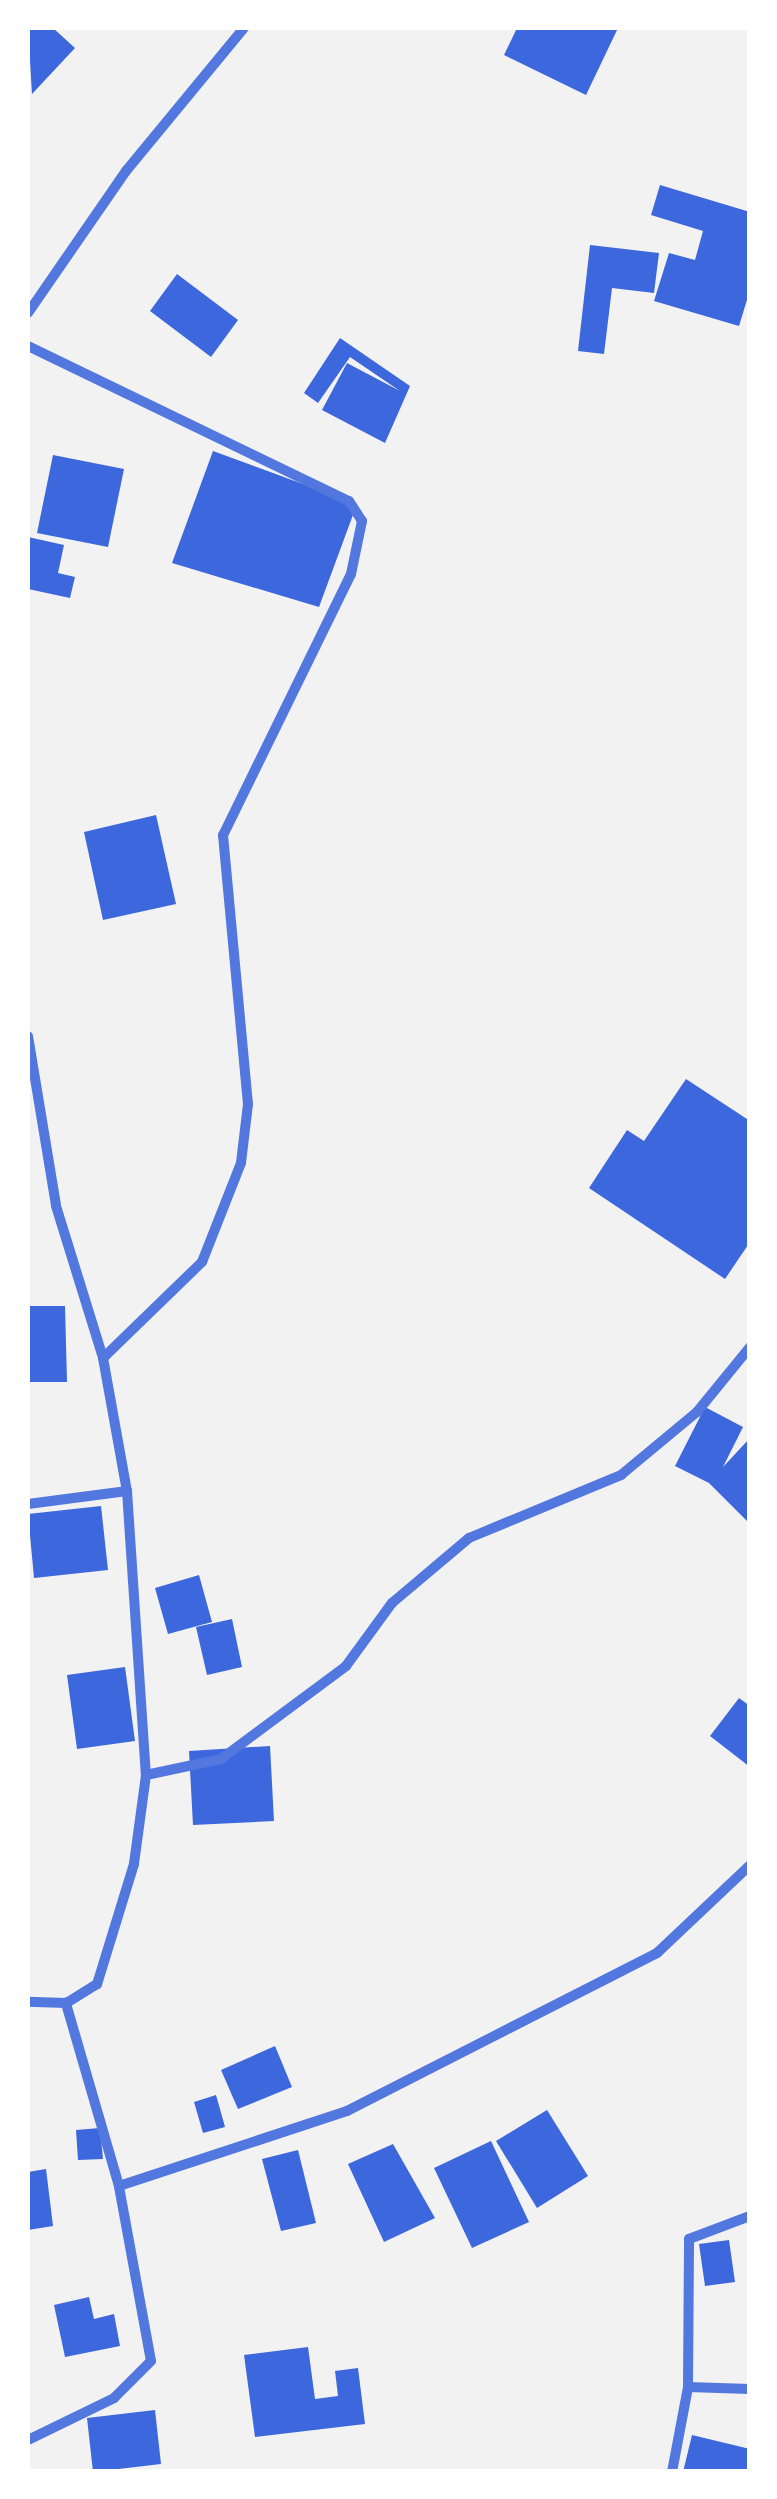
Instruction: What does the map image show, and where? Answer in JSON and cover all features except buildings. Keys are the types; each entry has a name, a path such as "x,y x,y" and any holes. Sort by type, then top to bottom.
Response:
{"street":[{"path":"28,313 244,28"},
{"path":"28,284 40,296"},
{"path":"28,346 349,501 362,521 351,574 223,835 248,1104 241,1163 202,1262 102,1358"},
{"path":"28,1036 56,1206 102,1358 127,1491 146,1775 108,1958 96,1984 66,2003 28,2002"},
{"path":"146,1775 220,1759 346,1666 392,1603 469,1538 633,1466 697,1412 750,1347"},
{"path":"28,1504 127,1491"},
{"path":"119,2186 347,2111 656,1954 750,1866"},
{"path":"28,2440 136,2384 151,2361 119,2186 66,2003"},
{"path":"672,2472 688,2388 688,2240 750,2216"},
{"path":"688,2388 750,2389"}]}
